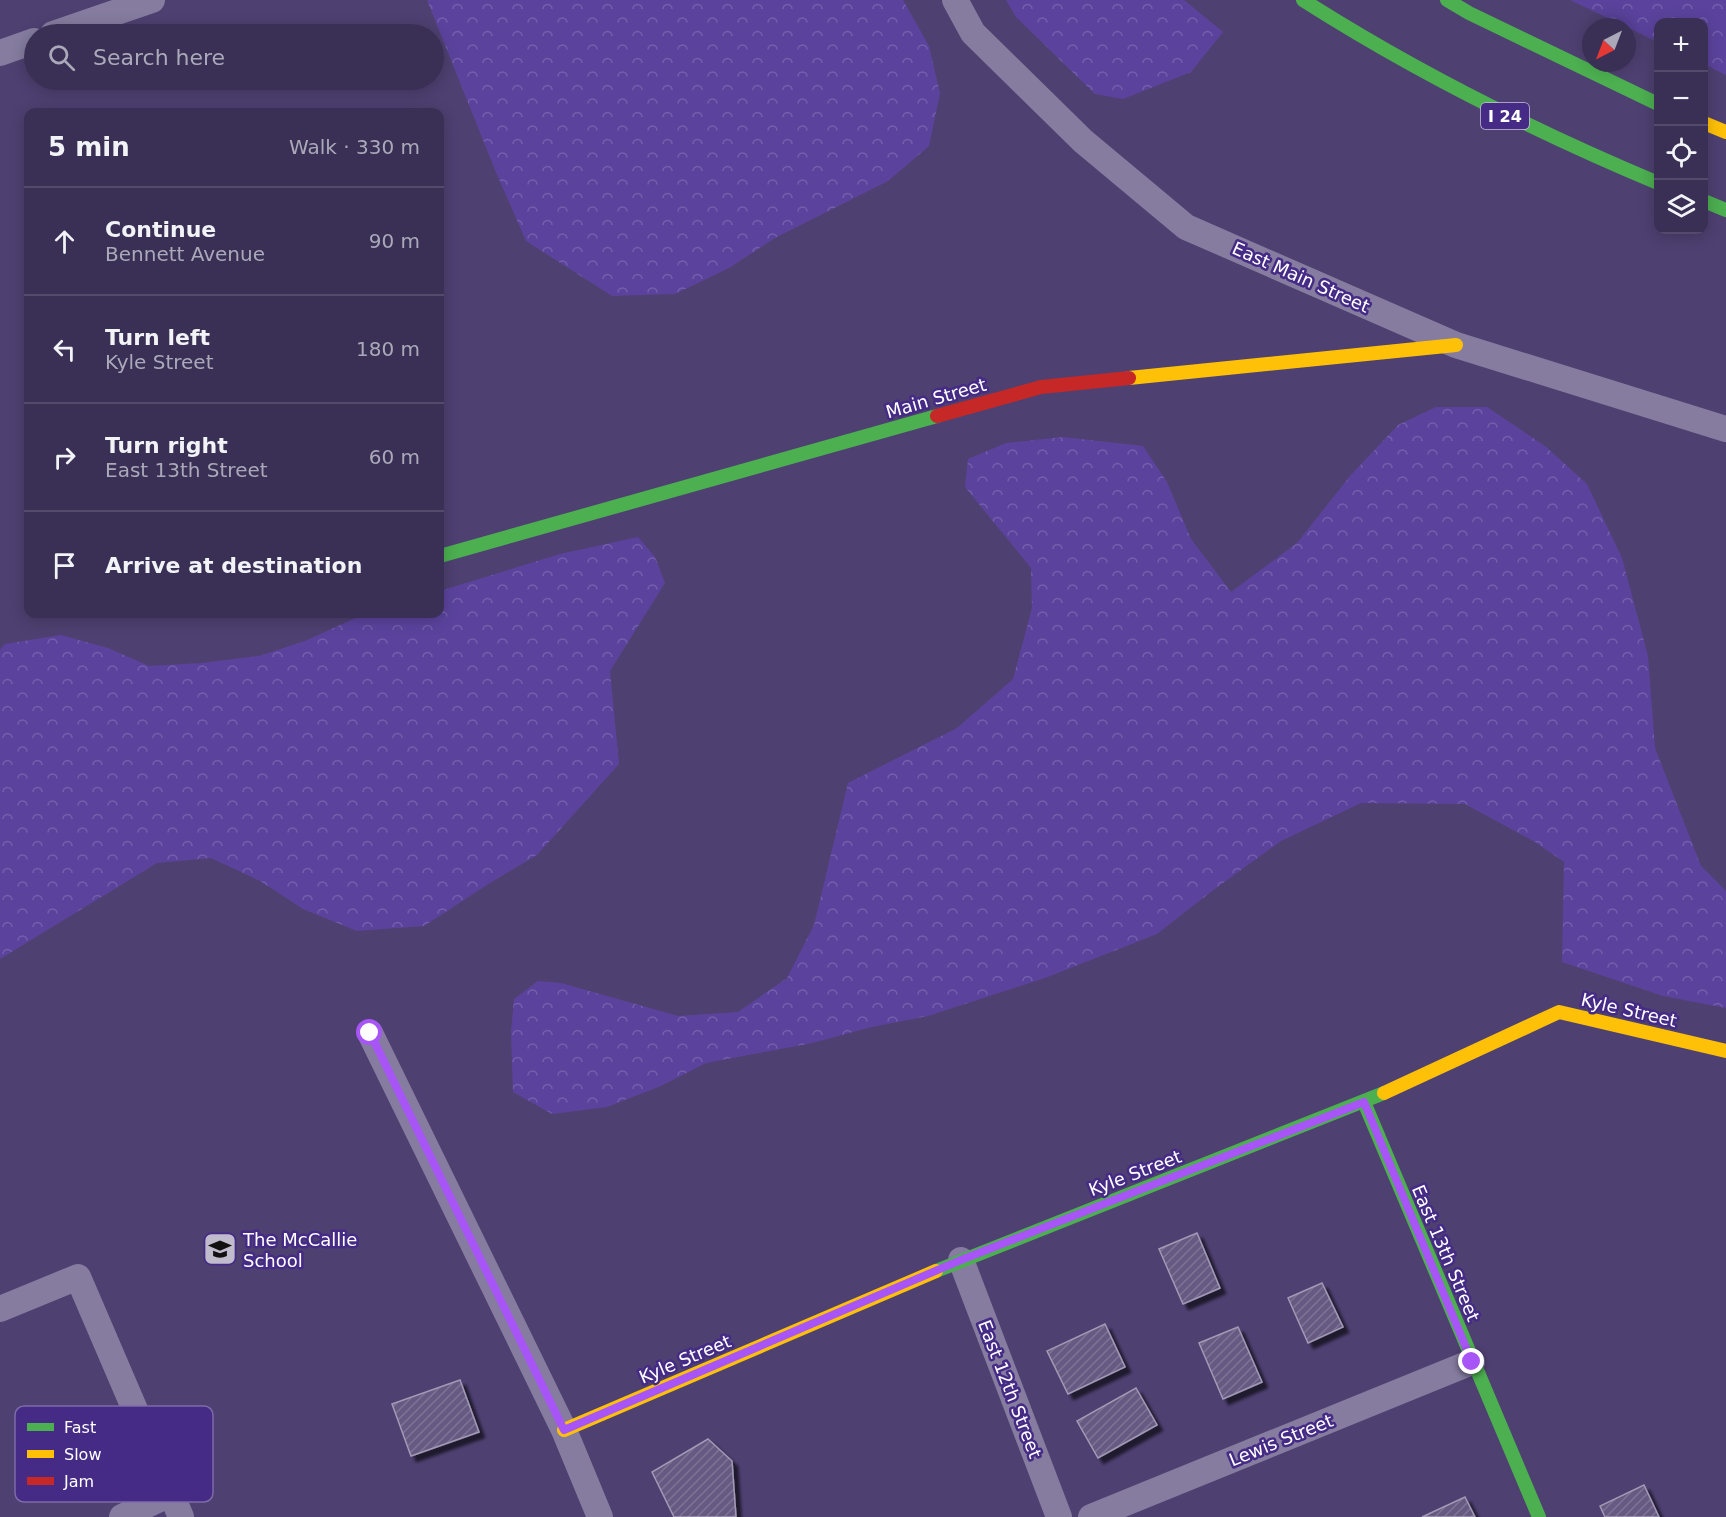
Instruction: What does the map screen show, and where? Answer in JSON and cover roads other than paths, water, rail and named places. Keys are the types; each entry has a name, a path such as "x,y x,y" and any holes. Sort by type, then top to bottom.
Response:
{"main road":[{"name":"I 24","path":"1303,0 1357,36 1471,99 1580,151 1654,181"},
{"path":"1447,0 1469,13 1654,102"},
{"path":"1708,125 1726,132"},
{"path":"1708,203 1726,210"},
{"name":"Main Street","path":"444,555 1041,387 1456,345"},
{"name":"Kyle Street","path":"564,1430 961,1260 1364,1102 1559,1012 1726,1051"},
{"name":"East 13th Street","path":"1364,1102 1539,1517"}],"street":[{"path":"82,24 152,0"},
{"name":"East Main Street","path":"955,0 973,33 1083,141 1186,227 1456,345 1726,429"},
{"path":"0,53 24,45"},
{"path":"370,1033 564,1430 600,1517"},
{"name":"East 12th Street","path":"961,1260 1059,1517"},
{"path":"0,1309 78,1277 133,1406"},
{"name":"Lewis Street","path":"1091,1517 1472,1362"},
{"path":"122,1517 153,1502"},
{"path":"174,1502 181,1517"}],"place":[{"name":"The McCallie School","path":"220,1249"}]}
